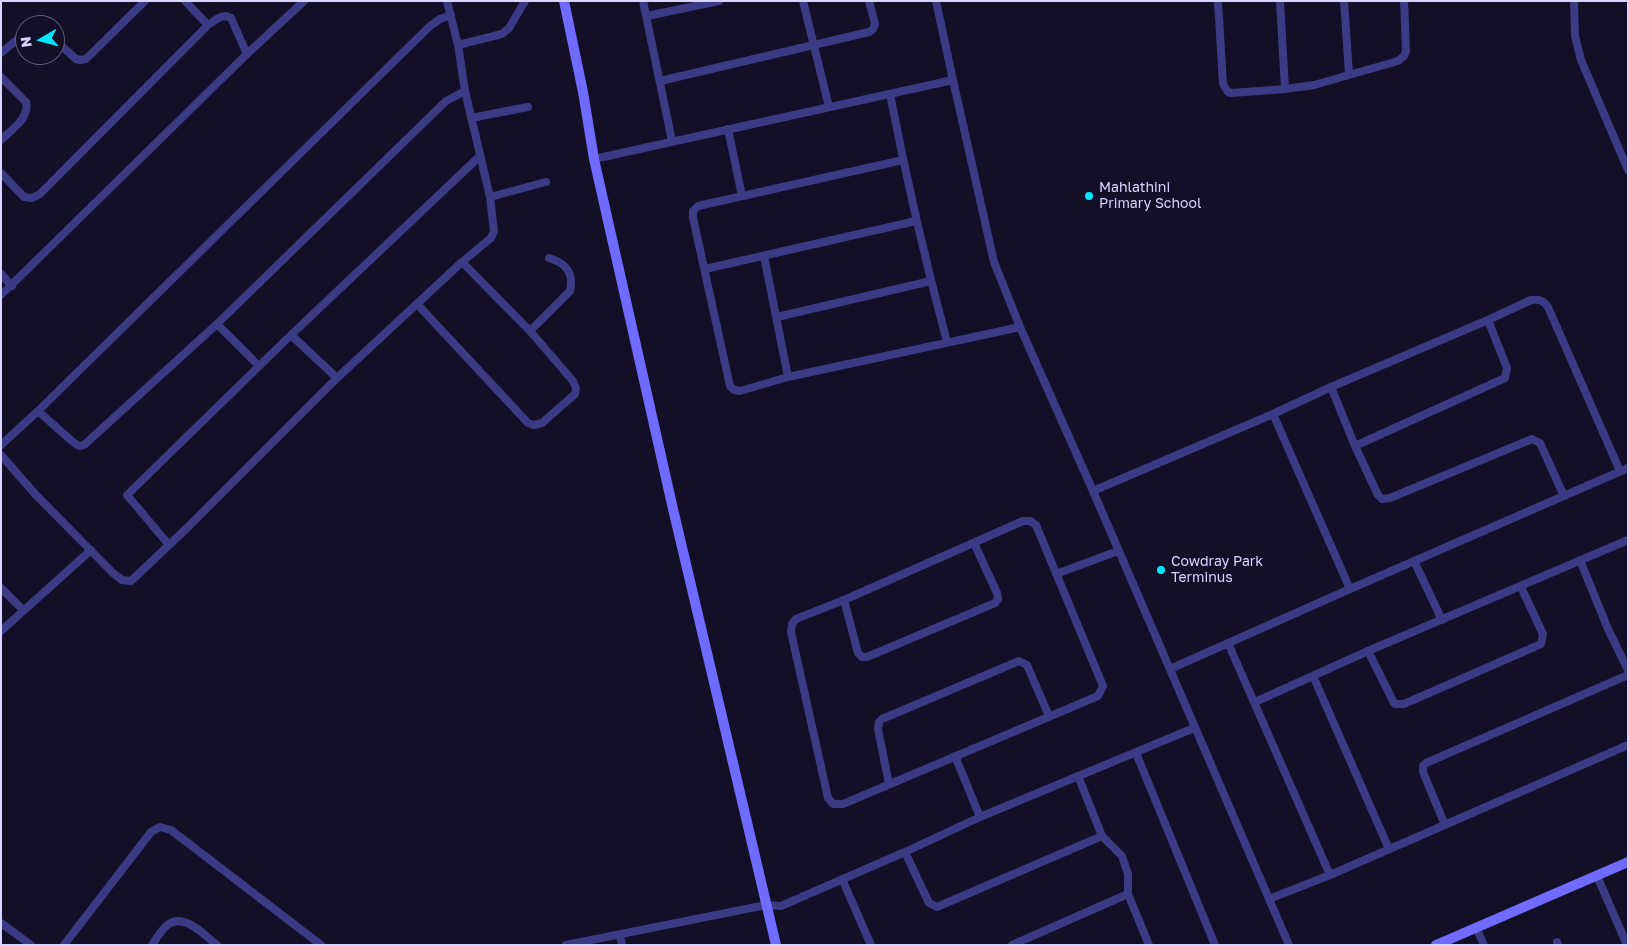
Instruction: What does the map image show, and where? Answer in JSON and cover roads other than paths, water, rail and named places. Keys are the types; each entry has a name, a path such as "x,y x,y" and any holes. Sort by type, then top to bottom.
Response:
{"street":[{"path":"65,49 80,60 86,59 145,1"},
{"path":"185,1 208,25"},
{"path":"1,295 247,54 304,1"},
{"path":"1,455 31,489 91,550 122,580 131,581 337,378 462,262 491,238 494,231 490,197 464,91 458,46 448,1"},
{"path":"458,46 502,34 509,28 525,1"},
{"path":"564,1 594,159 673,509 718,692 776,945"},
{"path":"643,1 672,141"},
{"path":"647,16 719,1"},
{"path":"803,1 829,107"},
{"path":"660,81 869,32 873,29 874,24 869,1"},
{"path":"936,1 994,262 1020,327 1094,492 1289,945"},
{"path":"1218,1 1223,84 1225,89 1232,93 1314,85 1398,60 1404,56 1407,42 1404,1"},
{"path":"1280,1 1284,89"},
{"path":"1344,1 1349,74"},
{"path":"1574,1 1576,36 1581,60 1628,170"},
{"path":"1,173 24,197 32,198 40,194 208,25 222,16 226,15 230,18 247,54"},
{"path":"1,445 38,411 429,27 440,19 451,16"},
{"path":"1,53 15,41"},
{"path":"1,77 26,102 27,107 24,117 1,140"},
{"path":"594,159 953,80"},
{"path":"38,411 73,442 79,446 84,445 217,324 446,101 464,91"},
{"path":"890,94 916,221 947,342"},
{"path":"471,118 528,107"},
{"path":"728,129 742,196"},
{"path":"169,544 127,495 291,335 480,156"},
{"path":"902,160 698,206 693,211 730,386 734,390 740,391 788,377 1020,327"},
{"path":"490,197 546,182"},
{"path":"705,269 916,221"},
{"path":"764,256 788,377"},
{"path":"530,331 570,291 572,284 566,266 559,261 549,258"},
{"path":"418,304 528,422 534,425 542,424 575,394 576,388 573,381 530,331 462,262"},
{"path":"1,274 12,286"},
{"path":"777,317 930,281"},
{"path":"1094,492 1531,300 1545,302 1548,307 1620,472"},
{"path":"1355,446 1505,378 1507,368 1488,320"},
{"path":"217,324 259,366"},
{"path":"291,335 337,378"},
{"path":"1331,387 1355,446 1378,496 1382,498 1386,499 1528,440 1537,440 1540,443 1564,496"},
{"path":"1273,414 1350,589"},
{"path":"1170,669 1628,468"},
{"path":"1023,521 1030,521 1036,525 1056,574 1103,686 1098,696 839,806 834,804 828,798 791,632 792,624 796,619 974,544 1023,521"},
{"path":"1255,702 1368,651 1628,540"},
{"path":"844,600 858,654 862,657 867,657 994,603 998,599 997,593 974,544"},
{"path":"1,631 91,550"},
{"path":"1056,574 1118,551"},
{"path":"1580,560 1608,629 1628,670"},
{"path":"1414,561 1442,620"},
{"path":"1368,651 1393,700 1398,704 1404,704 1541,644 1542,634 1521,587"},
{"path":"1,588 23,610"},
{"path":"1228,643 1330,875"},
{"path":"889,784 878,729 879,722 882,719 1019,661 1027,665 1049,716"},
{"path":"1313,676 1388,849"},
{"path":"1445,825 1423,772 1423,766 1426,763 1628,676"},
{"path":"566,945 766,904 781,906 980,818 1194,728"},
{"path":"1269,899 1330,875 1628,745"},
{"path":"1136,753 1215,945"},
{"path":"956,756 980,818"},
{"path":"1078,776 1102,836 1122,856 1128,874 1128,894 1149,945"},
{"path":"64,945 151,832 160,827 171,830 312,942 321,945"},
{"path":"905,852 929,903 938,907 1102,836"},
{"path":"1436,945 1628,862"},
{"path":"1596,876 1627,945"},
{"path":"842,879 870,945"},
{"path":"1012,945 1128,894"},
{"path":"152,945 168,925 178,921 189,923 217,945"},
{"path":"1,923 31,945"},
{"path":"1476,927 1484,945"},
{"path":"620,935 622,945"}],"place":[{"name":"Mahlathini Primary School","path":"1089,196"},
{"name":"Cowdray Park Terminus","path":"1161,570"}]}
